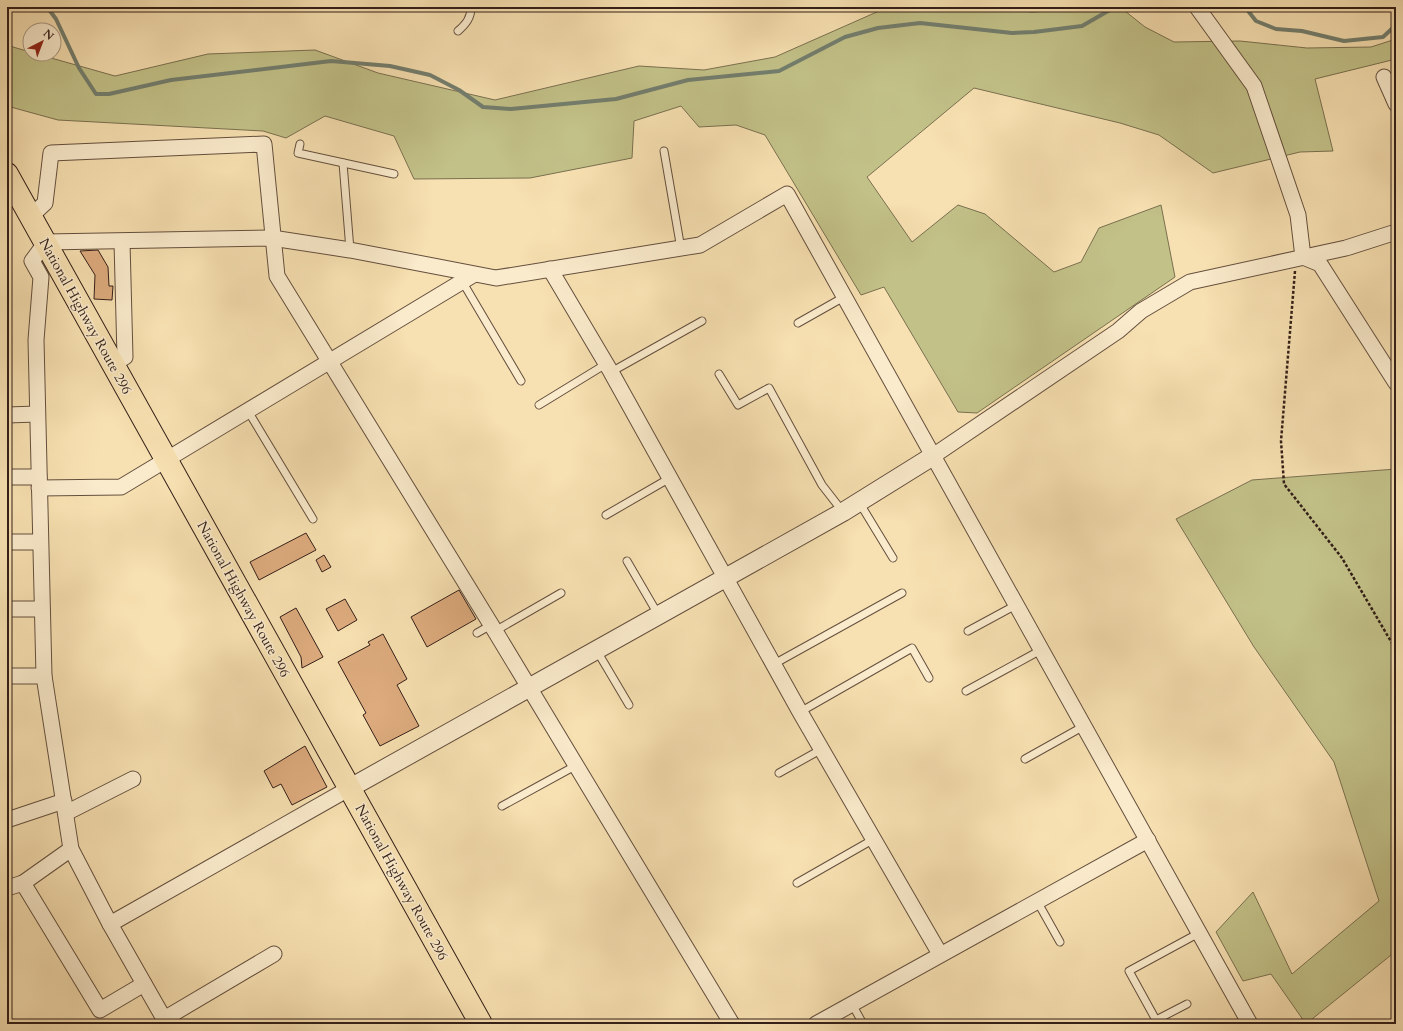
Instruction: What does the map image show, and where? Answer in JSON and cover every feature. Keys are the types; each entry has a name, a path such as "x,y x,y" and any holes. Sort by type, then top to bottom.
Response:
{"highway":[{"name":"National Highway Route 296","path":"7,174 481,1024"}],"street":[{"path":"1197,7 1254,86 1298,215 1303,257"},
{"path":"1384,77 1396,104"},
{"path":"31,216 45,203 51,153 264,144 272,238 277,276 530,688 575,766 732,1024"},
{"path":"274,954 166,1022 110,924 71,849 44,676 36,340 41,277 32,261 46,242 122,242 272,238 350,250 467,278 496,278 700,245 787,194 1250,1024"},
{"path":"110,924 843,512 933,456 1118,331 1141,311 1190,282 1346,248 1396,232"},
{"path":"113,364 125,357 122,242"},
{"path":"1303,257 1320,264 1396,383"},
{"path":"550,269 609,368 727,578 800,712 940,954"},
{"path":"7,477 39,483 121,487 467,278"},
{"path":"7,415 37,414"},
{"path":"7,542 40,542"},
{"path":"7,609 42,609"},
{"path":"7,676 44,676"},
{"path":"7,820 65,807 133,779"},
{"path":"816,1024 1148,840"},
{"path":"7,888 23,883 71,849"},
{"path":"23,883 100,1010 144,984"}],"lane":[{"path":"458,31 466,24 471,15 471,7"},
{"path":"300,144 298,153 394,174"},
{"path":"664,151 681,249"},
{"path":"344,163 350,250"},
{"path":"467,278 521,381"},
{"path":"798,323 844,297"},
{"path":"539,405 702,321"},
{"path":"719,374 738,405 769,388 822,485 843,512"},
{"path":"248,410 313,519"},
{"path":"606,516 670,478"},
{"path":"859,502 893,558"},
{"path":"627,561 659,616"},
{"path":"477,633 493,628 561,593"},
{"path":"774,664 902,593"},
{"path":"968,630 1016,605"},
{"path":"800,712 912,648 929,678"},
{"path":"966,691 1041,650"},
{"path":"597,651 629,706"},
{"path":"1025,759 1084,726"},
{"path":"779,773 822,749"},
{"path":"502,806 575,766"},
{"path":"797,883 874,839"},
{"path":"1037,901 1060,942"},
{"path":"1188,1004 1156,1020 1129,971 1200,933"},
{"path":"852,1004 863,1024"}],"path":[{"path":"1303,257 1295,272 1294,279 1281,441 1284,484 1342,558 1396,650"}],"shaded area":[{"path":"910,7 997,7 1031,12 1120,7 1145,27 1174,42 1240,41 1307,48 1371,47 1396,39 1396,59 1315,79 1333,151 1300,152 1213,173 1159,135 1120,123 974,88 867,177 912,242 958,205 985,214 1054,272 1081,262 1099,228 1161,205 1175,277 977,413 958,412 884,287 861,295 765,135 736,125 699,127 681,106 634,121 632,158 530,178 414,179 394,136 325,116 286,138 263,131 58,120 7,106 7,43 13,47 22,50 22,62 62,61 115,76 208,54 315,50 378,73 495,100 639,66 704,70 775,57 879,11"},
{"path":"1396,469 1396,951 1306,1024 1271,974 1243,981 1216,932 1253,892 1292,974 1379,901 1334,762 1254,647 1176,519 1252,480"}],"building":[{"path":"98,250 108,267 109,286 113,286 112,300 94,299 95,275 80,251"},
{"path":"306,533 316,550 259,580 250,562"},
{"path":"324,555 331,567 322,572 316,560"},
{"path":"459,590 476,619 427,647 411,617"},
{"path":"345,599 357,620 338,631 326,609"},
{"path":"296,608 323,657 302,668 301,657 280,617"},
{"path":"383,634 407,679 397,685 419,726 380,746 363,715 366,713 338,662 370,645 368,642"},
{"path":"305,746 327,787 292,805 281,784 273,788 264,771"}],"waterway":[{"path":"47,7 56,19 79,68 96,94 109,94 171,80 331,61 390,66 430,75 459,90 483,107 511,109 616,99 688,80 779,71 845,37 878,28 920,23 1012,33 1034,32 1082,26 1115,7"},
{"path":"1245,7 1256,21 1276,29 1302,31 1344,41 1383,37 1396,25"}]}
